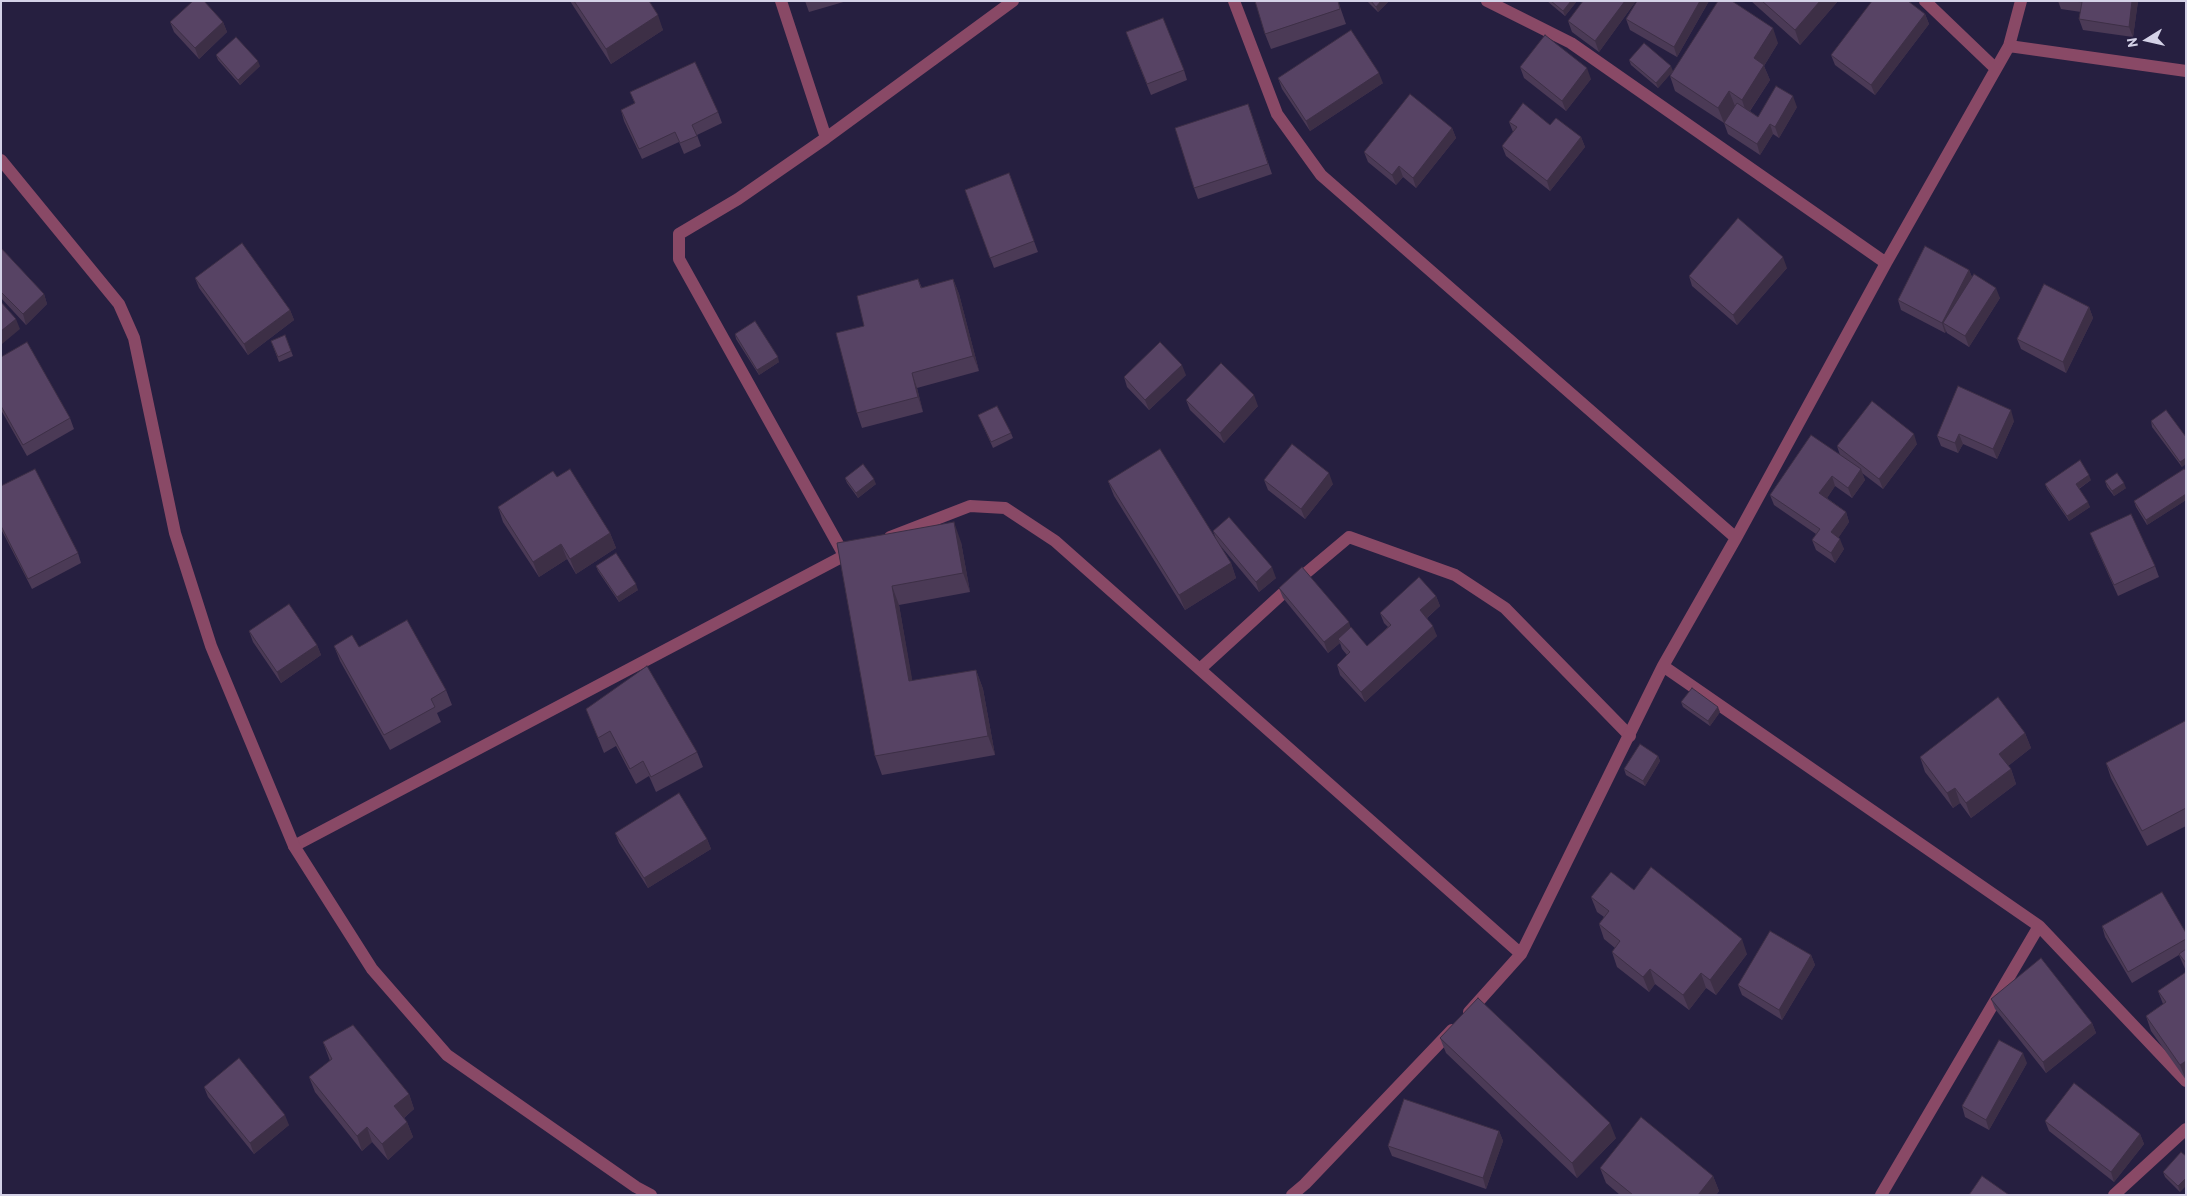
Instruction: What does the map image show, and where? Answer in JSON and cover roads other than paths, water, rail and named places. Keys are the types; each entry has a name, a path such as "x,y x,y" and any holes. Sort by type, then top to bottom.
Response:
{"street":[{"path":"781,1 826,138"},
{"path":"844,554 679,259 679,234 738,199 826,138 1013,1"},
{"path":"1234,1 1277,114 1320,175 1736,538"},
{"path":"1487,1 1571,43 1886,263"},
{"path":"1925,1 1996,69"},
{"path":"1292,1195 1424,1063 1521,954 1664,666 1886,263 2009,46 2020,1"},
{"path":"2009,46 2186,71"},
{"path":"1,160 119,304 134,338 175,533 211,646 294,846 372,969 448,1055 636,1187 651,1195"},
{"path":"880,541 970,506 1004,508 1055,541 1521,954"},
{"path":"1200,669 1293,584 1349,537 1454,575 1505,608 1630,736"},
{"path":"294,846 844,554 862,548"},
{"path":"1664,666 2039,926 2186,1081"},
{"path":"1881,1195 2039,926"},
{"path":"2114,1195 2186,1130"}]}
